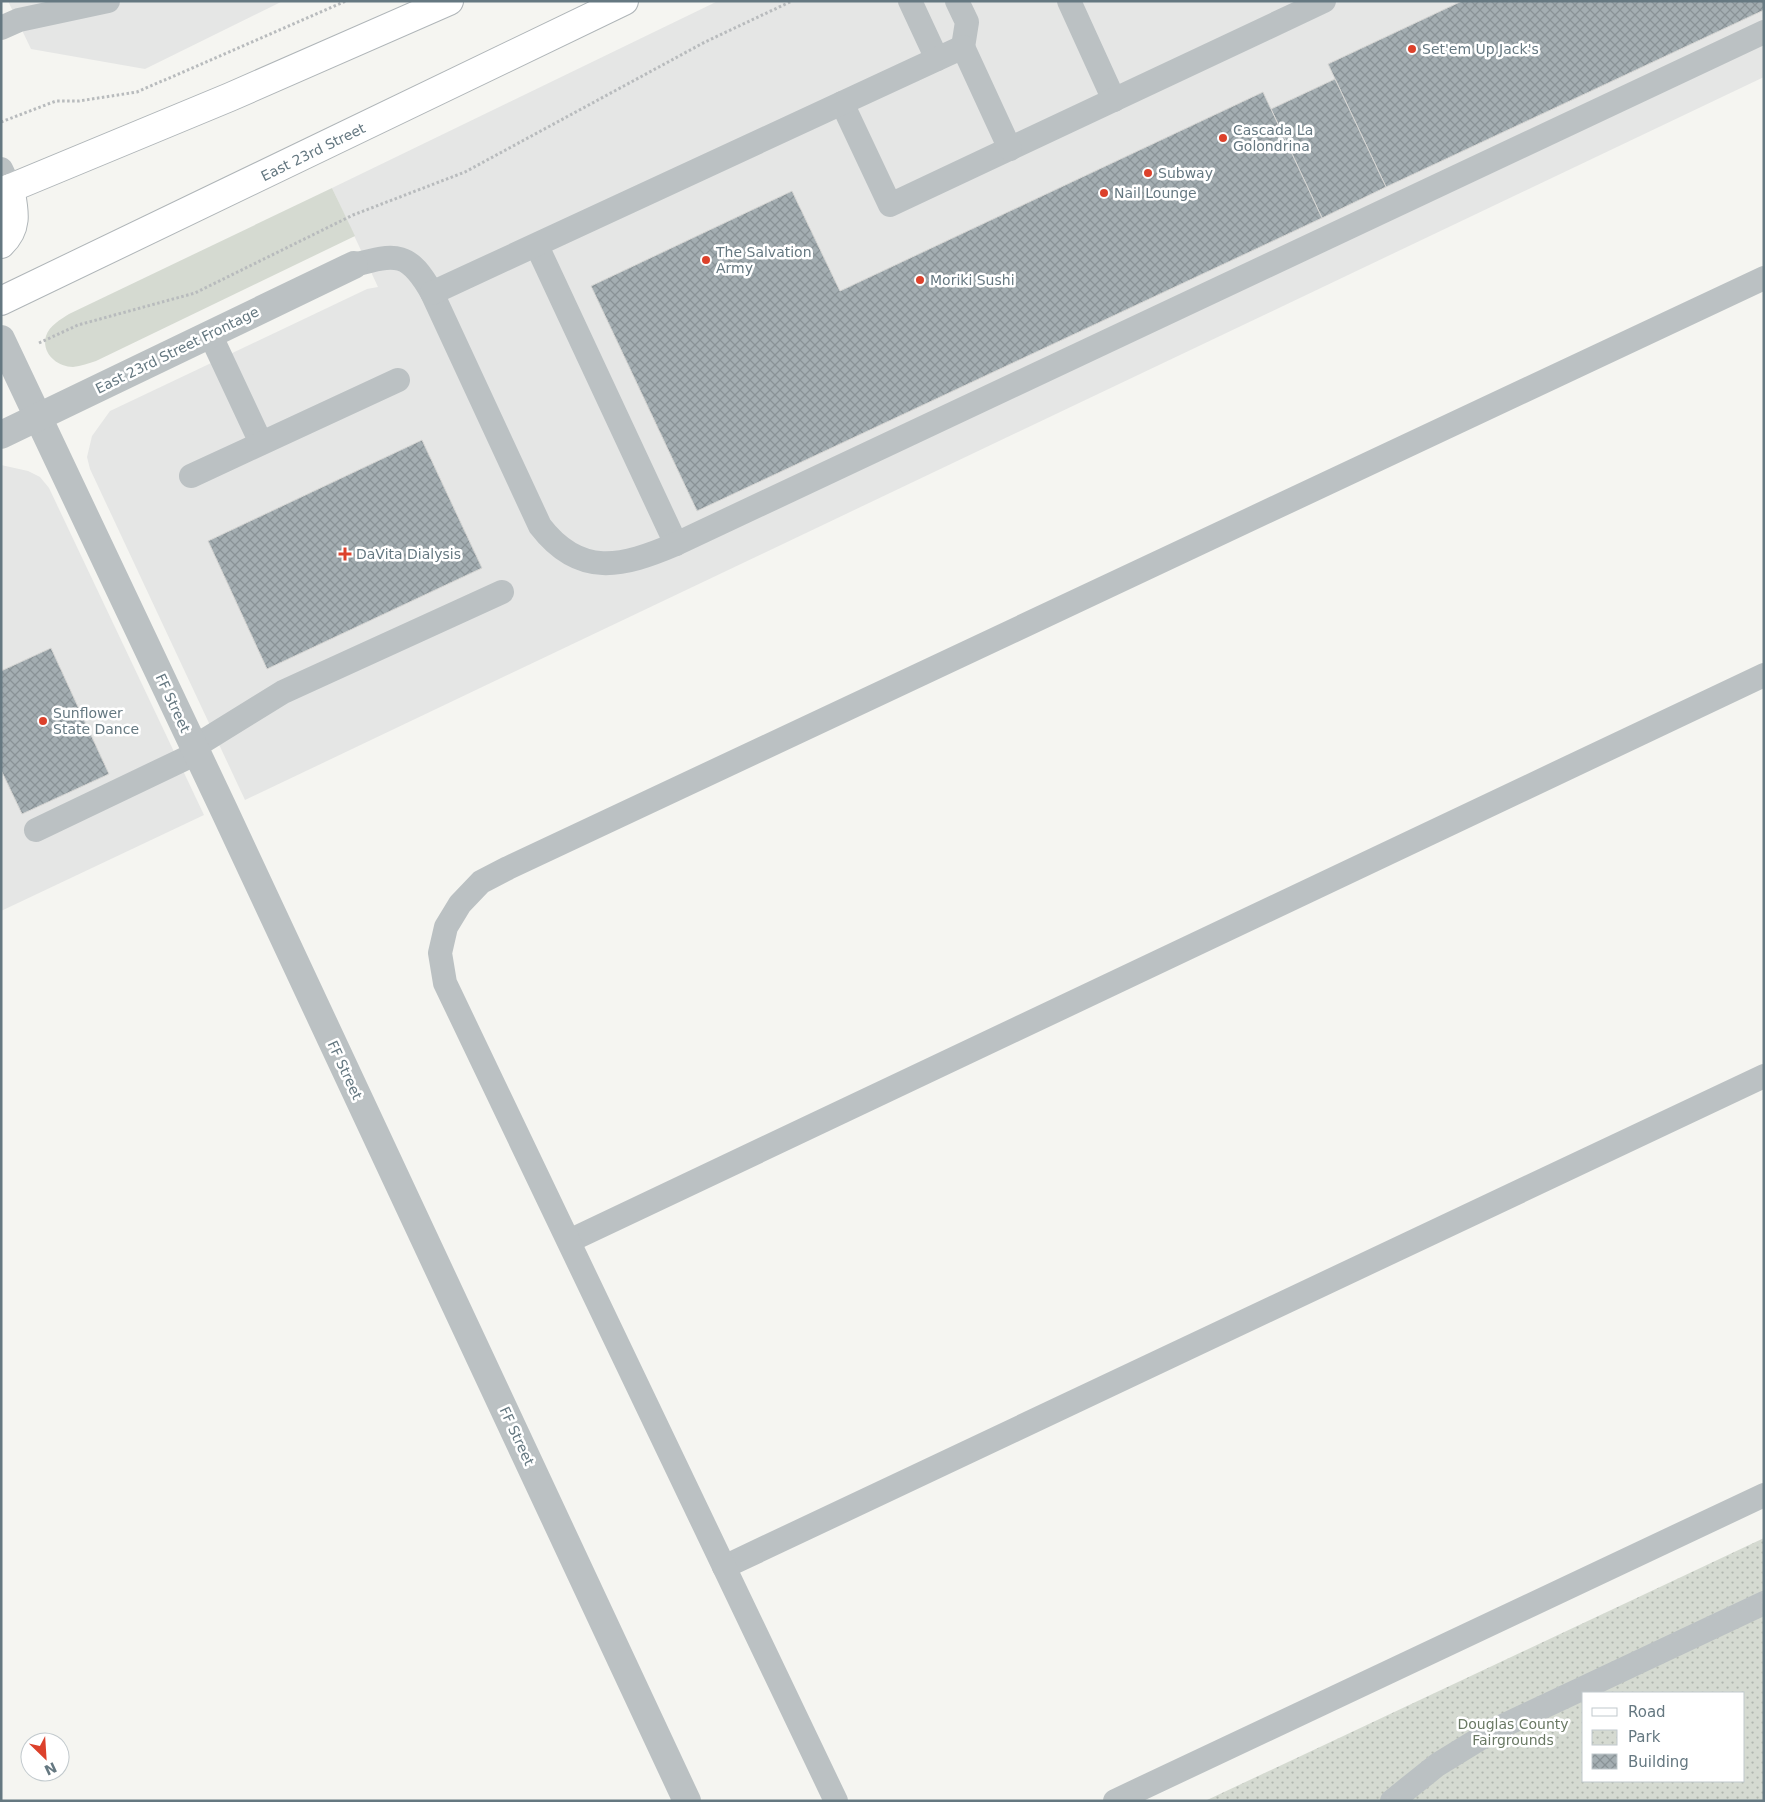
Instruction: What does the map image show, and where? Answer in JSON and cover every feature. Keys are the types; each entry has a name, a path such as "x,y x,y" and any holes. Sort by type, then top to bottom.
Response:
{"main road":[{"path":"1,244 8,238 14,224 4,183 230,97 449,1"},
{"name":"East 23rd Street","path":"1,301 624,1"}],"street":[{"name":"East 23rd Street Frontage","path":"1,435 354,265"},
{"name":"FF Street","path":"1,339 196,750 687,1801"}],"lane":[{"path":"10,24 34,1"},
{"path":"10,24 108,1"},
{"path":"910,1 937,59"},
{"path":"957,1 967,22 962,47 1010,149"},
{"path":"1069,1 1114,100"},
{"path":"842,103 890,205 1324,1"},
{"path":"354,265 382,257 407,260 420,271 540,526 553,543 568,555 592,563 624,562 652,554 676,544 1764,32"},
{"path":"432,293 537,246 962,47"},
{"path":"537,246 676,544"},
{"path":"836,1801 445,983 440,953 446,927 460,904 481,882 740,758 1764,278"},
{"path":"210,334 261,443"},
{"path":"191,476 398,380"},
{"path":"36,830 196,750 283,692 502,592"},
{"path":"569,1242 1764,675"},
{"path":"724,1567 1764,1076"},
{"path":"1115,1801 1764,1496"},
{"path":"1392,1801 1437,1765 1494,1730 1764,1603"}],"path":[{"path":"1,122 56,101 79,101 137,92 346,1"},
{"path":"48,338 78,325 195,293 353,215 464,172 705,42 792,1"}],"shaded area":[{"path":"8,1 283,1 145,69 31,49"},
{"path":"718,1 1764,1 1764,77 245,800 90,469 87,457 92,436 110,411 367,289 378,287 332,188"},
{"path":"1,465 28,471 40,477 49,488 204,815 1,911"}],"green space":[{"path":"332,188 355,236 96,361 76,367 61,365 48,353 45,342 48,332 56,323 69,314"},
{"name":"Douglas County Fairgrounds","path":"1764,1538 1764,1801 1205,1801"}],"building":[{"path":"1462,1 1764,1 1764,10 1386,187 1328,64"},
{"path":"1335,79 1386,187 1322,218 1271,109"},
{"path":"1263,92 1322,218 697,511 591,286 792,191 840,291"},
{"name":"DaVita Dialysis","path":"422,440 482,568 267,669 208,541"},
{"name":"Sunflower State Dance","path":"51,648 109,774 22,814 1,770 1,671"}],"place":[{"name":"Set'em Up Jack's","path":"1412,49"},
{"name":"Cascada La Golondrina","path":"1223,138"},
{"name":"Subway","path":"1148,173"},
{"name":"Nail Lounge","path":"1104,193"},
{"name":"The Salvation Army","path":"706,260"},
{"name":"Moriki Sushi","path":"920,280"},
{"name":"DaVita Dialysis","path":"345,554"},
{"name":"Sunflower State Dance","path":"43,721"}]}
